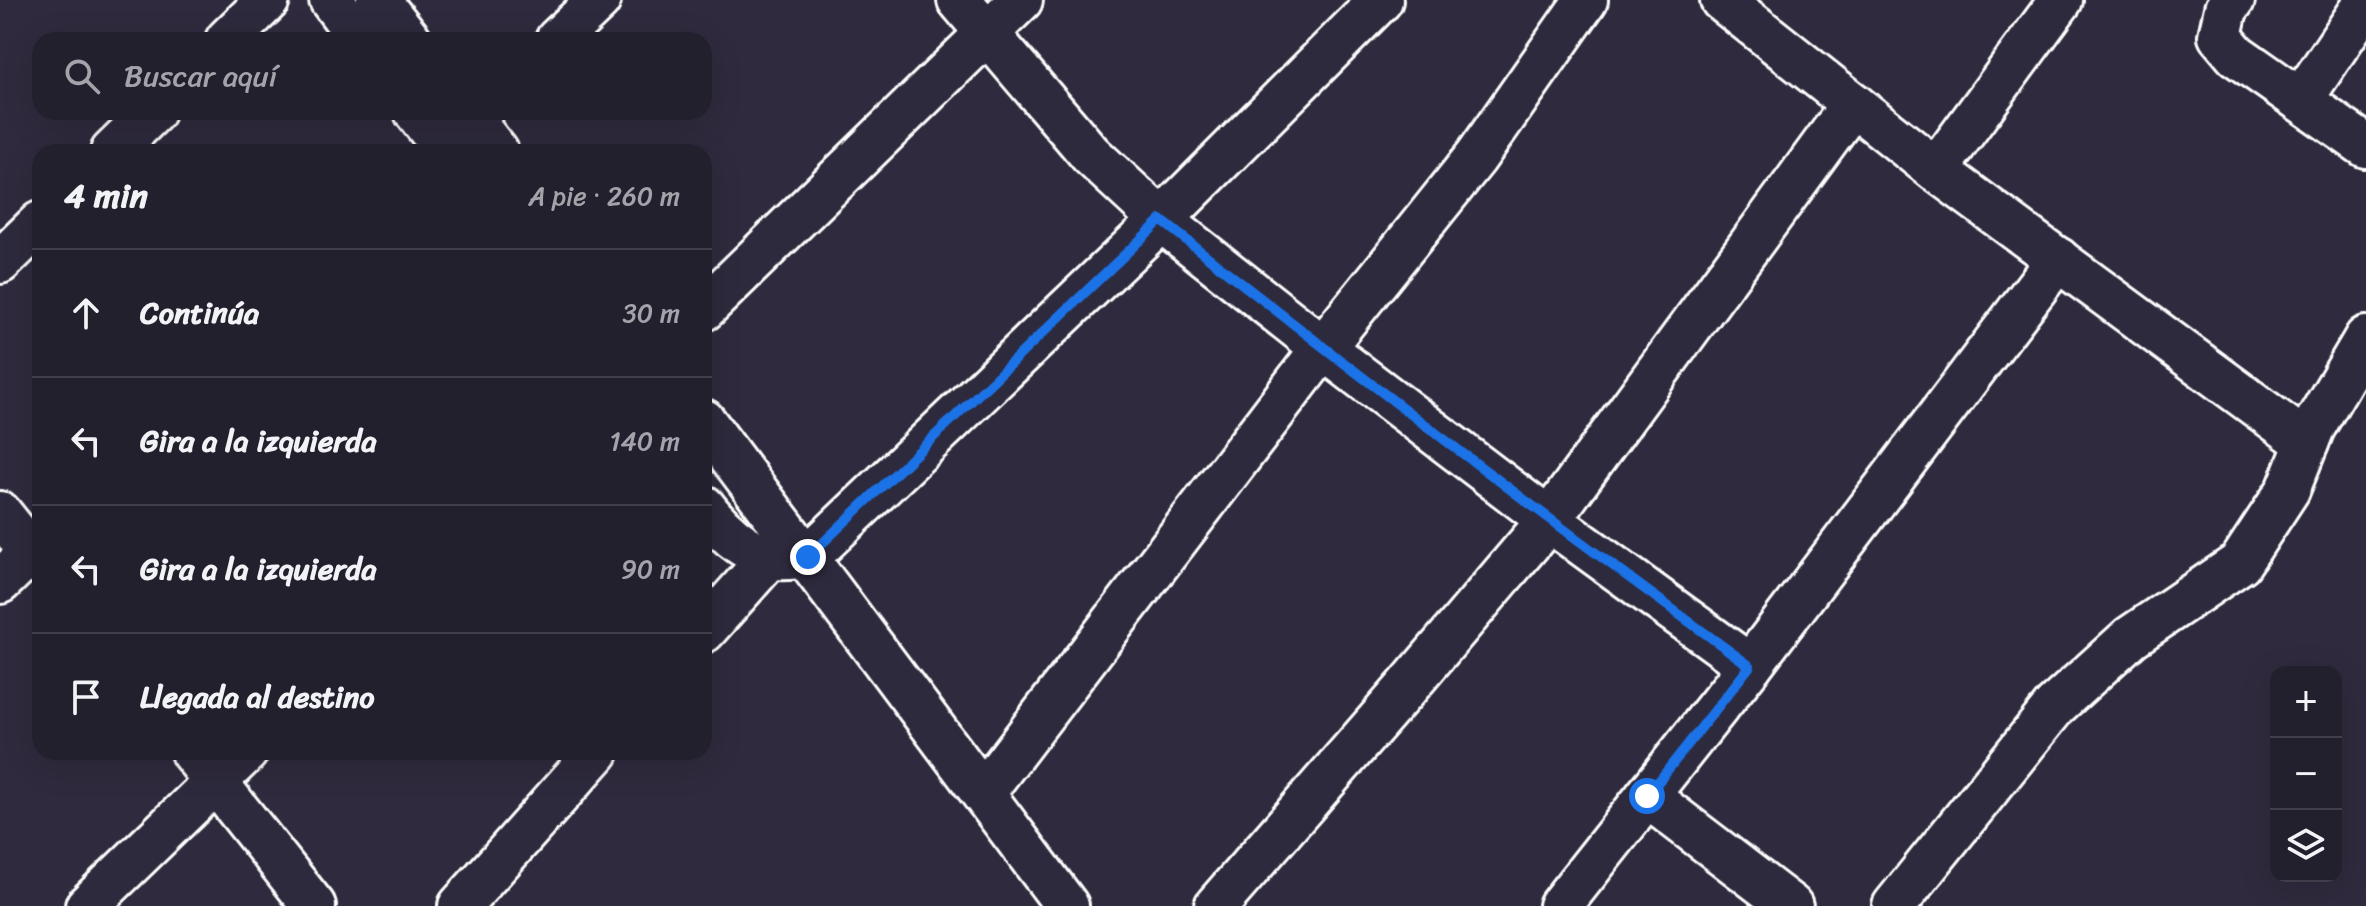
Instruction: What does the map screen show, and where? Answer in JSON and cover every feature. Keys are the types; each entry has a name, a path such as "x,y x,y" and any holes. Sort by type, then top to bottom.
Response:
{"street":[{"path":"235,32 268,0"},
{"path":"331,0 355,32"},
{"path":"378,0 404,32"},
{"path":"565,32 599,0"},
{"path":"959,0 1091,155 1161,220 1549,520 1750,666"},
{"path":"712,301 1021,0"},
{"path":"712,624 1161,220 1381,0"},
{"path":"983,793 1323,348 1476,157 1586,0"},
{"path":"1722,0 1936,170 2307,443"},
{"path":"1936,170 2061,0"},
{"path":"2233,0 2226,9 2220,36 2236,55 2366,146"},
{"path":"2301,100 2366,3"},
{"path":"1216,906 1549,520 1853,104"},
{"path":"120,144 145,120"},
{"path":"432,120 464,136"},
{"path":"0,262 32,231"},
{"path":"1560,906 1750,666 2058,259"},
{"path":"1894,906 2055,706 2131,637 2240,563 2288,490 2313,428 2366,338"},
{"path":"712,434 789,557 983,793 1067,906"},
{"path":"0,513 32,548"},
{"path":"712,518 743,544 789,557"},
{"path":"0,582 32,557"},
{"path":"87,906 203,767 223,760"},
{"path":"460,906 590,760"},
{"path":"203,767 314,906"},
{"path":"1647,796 1791,906"}],"route":[{"path":"808,557 1161,220 1549,520 1750,666 1647,796"}]}
